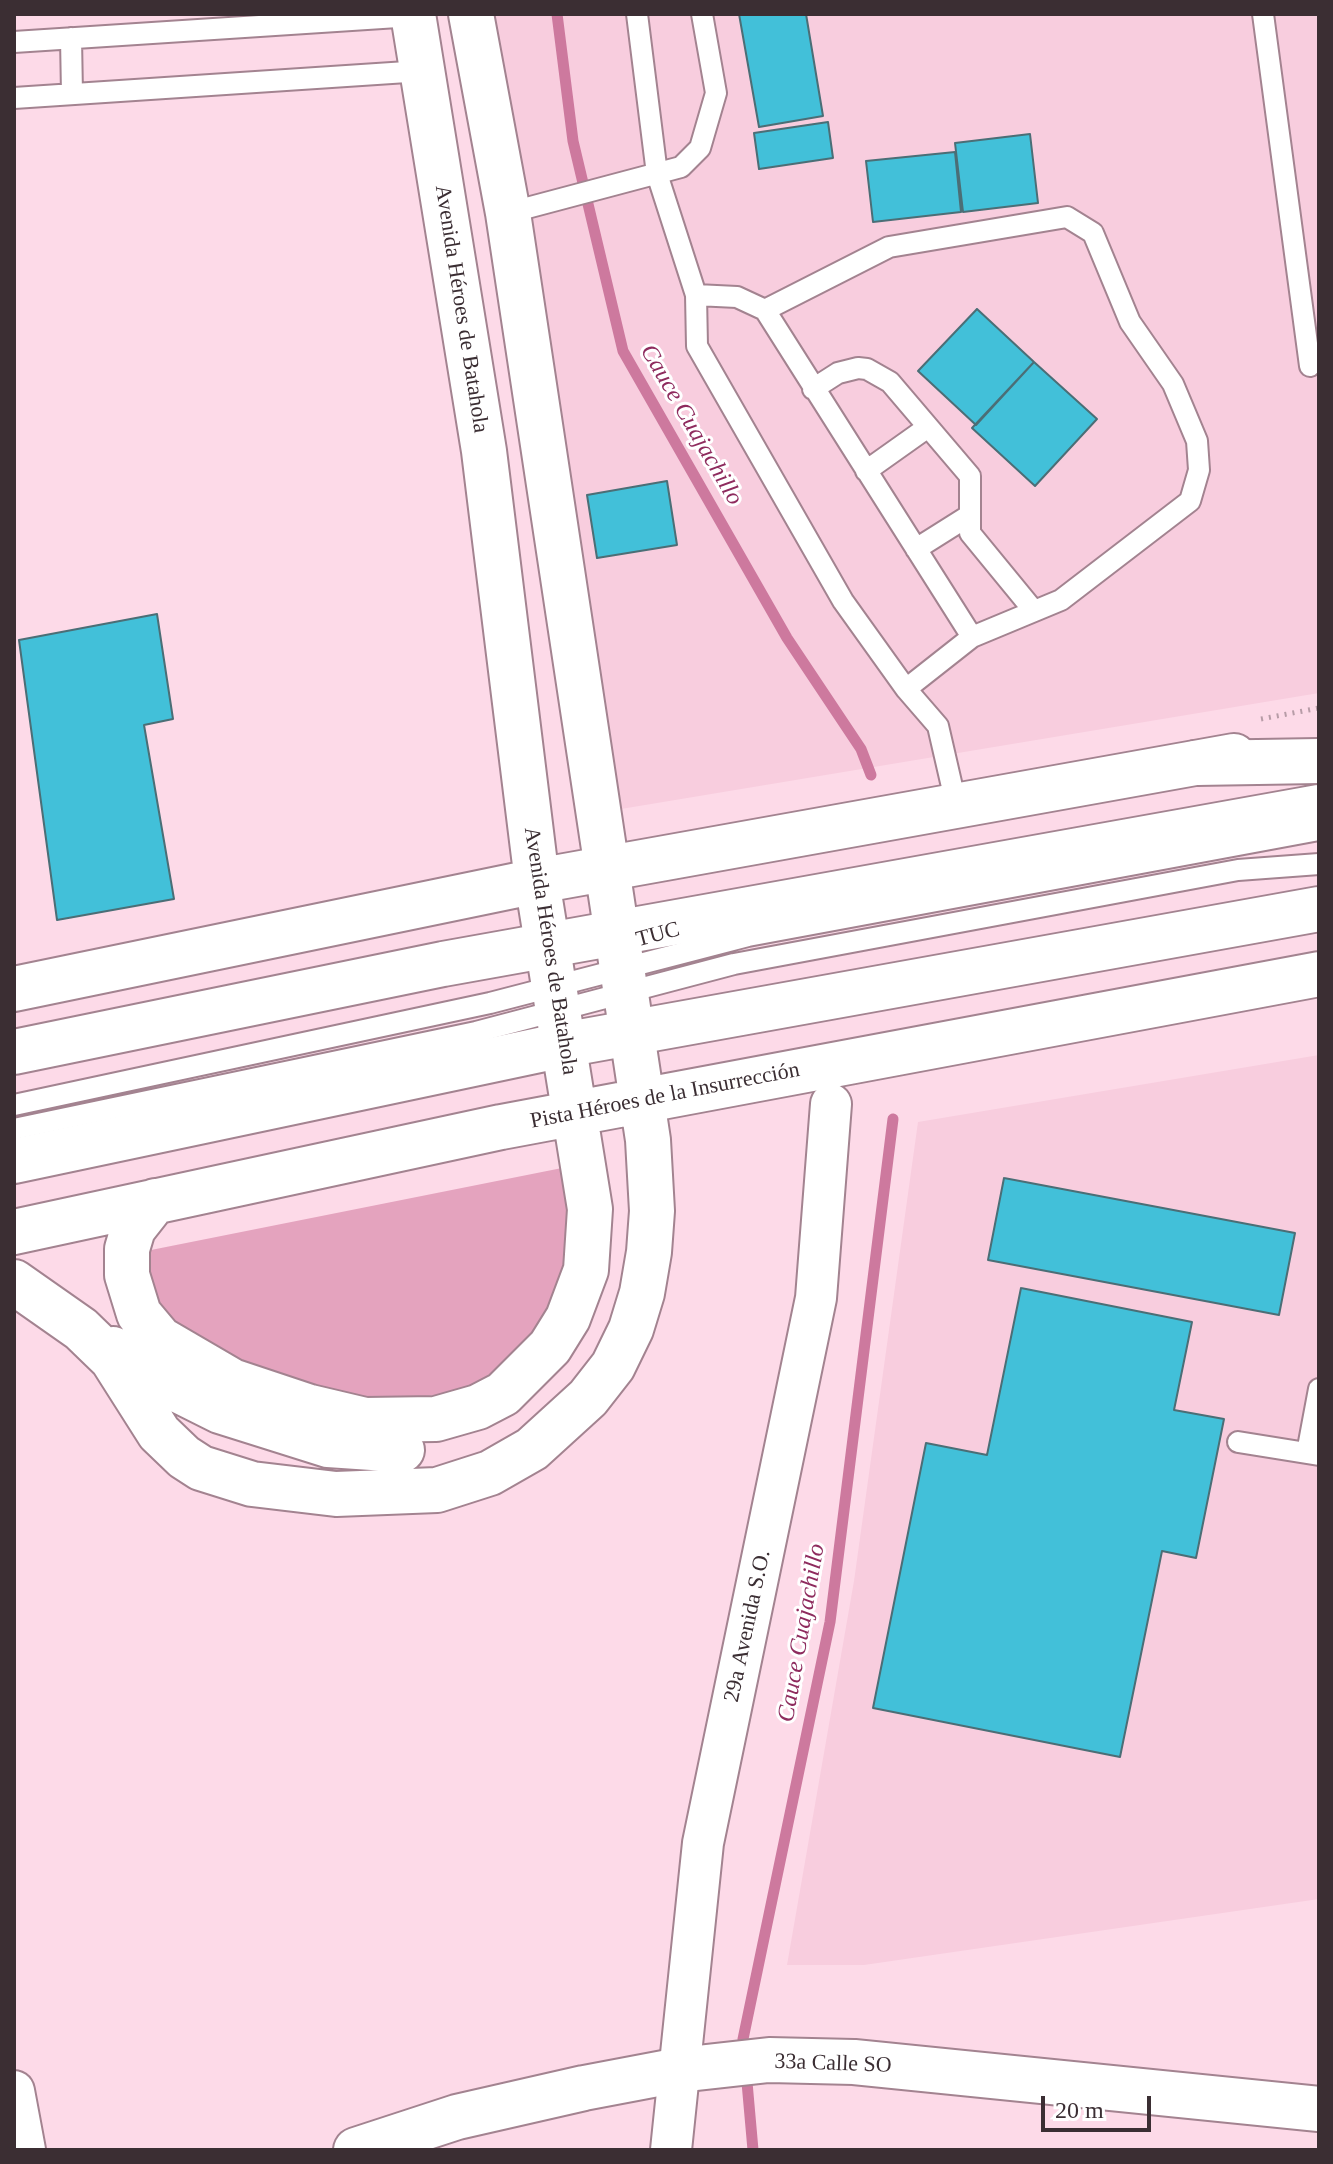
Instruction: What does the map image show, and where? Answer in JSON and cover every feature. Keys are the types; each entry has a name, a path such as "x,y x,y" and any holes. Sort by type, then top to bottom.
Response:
{"main road":[{"name":"Avenida Héroes de Batahola","path":"155,1201 133,1229 127,1249 127,1275 139,1314 160,1339 219,1374 310,1407 365,1420 436,1419 478,1407 503,1394 550,1347 582,1286 607,1107 587,990 602,853 508,213 471,14"},
{"name":"Avenida Héroes de Batahola","path":"18,1290 81,1329 130,1382 166,1443 201,1468 252,1484 370,1495 437,1490 463,1483 490,1473 532,1449 564,1422 613,1366 638,1305 652,1211 607,1107 587,990 537,881 484,451 413,15"},
{"path":"449,227 508,213"},
{"path":"14,989 537,881 602,853 956,804 1319,742"},
{"path":"1196,763 1319,761"},
{"path":"14,1161 587,990 1319,807"},
{"path":"1228,924 1319,909"},
{"path":"14,1052 587,990 1319,917"},
{"name":"Pista Héroes de la Insurrección","path":"14,1232 607,1107 1319,974"},
{"path":"81,1329 173,1387 220,1411 328,1445 378,1451 432,1449 507,1423 536,1403 558,1381 587,1342 605,1299 614,1268 617,1206 607,1107"},
{"path":"166,1443 166,1418 173,1387 185,1374 219,1374"},
{"name":"33a Calle SO","path":"356,2150 457,2117 692,2068 769,2060 854,2062 1319,2109"}],"street":[{"name":"29a Avenida S.O.","path":"671,2150 692,2068 703,1843 816,1298 831,1104"},
{"path":"14,2091 25,2150"}],"lane":[{"path":"637,14 657,174 696,295 697,346 843,601 906,689 938,726 956,804"},
{"path":"508,213 681,167 700,148 716,93 702,14"},
{"path":"1263,14 1310,366"},
{"path":"14,42 413,15"},
{"path":"71,38 72,94"},
{"path":"14,98 422,71"},
{"path":"765,310 889,247 1067,217 1093,233 1130,322 1173,384 1197,441 1199,470 1190,501 1061,600 972,637 906,689"},
{"path":"696,295 737,297 765,310 972,637"},
{"path":"813,389 838,373 867,369 890,382 970,476 970,533 1034,611"},
{"path":"866,471 928,427"},
{"path":"916,549 970,515"},
{"name":"TUC","path":"14,1129 476,1032 587,990 748,936 1319,830"},
{"name":"TUC","path":"14,1105 587,990 1238,870 1319,864"},
{"path":"1238,1442 1313,1454 1319,1389"}],"shaded area":[{"path":"490,14 1319,14 1319,693 621,809"},
{"path":"1319,1055 1319,1899 864,1965 787,1965 854,1581 918,1122"},
{"path":"562,1168 574,1231 551,1317 506,1369 461,1393 367,1401 252,1370 166,1323 150,1296 146,1251"}],"building":[{"path":"739,14 806,14 823,116 759,127"},
{"path":"828,122 833,158 759,169 754,133"},
{"path":"1030,134 1038,203 963,212 955,143"},
{"path":"955,152 961,212 873,222 866,161"},
{"path":"977,309 1034,362 976,425 918,371"},
{"path":"1034,362 1097,419 1035,486 972,428"},
{"path":"667,481 677,545 597,558 587,495"},
{"path":"157,614 173,719 144,725 174,899 57,920 19,640"},
{"path":"1004,1178 1295,1233 1279,1315 988,1260"},
{"path":"1021,1288 1192,1322 1174,1410 1224,1419 1196,1558 1162,1551 1120,1757 873,1708 926,1443 987,1455"}],"waterway":[{"name":"Cauce Cuajachillo","path":"557,14 573,141 623,351 787,638 861,749 871,775"},
{"name":"Cauce Cuajachillo","path":"744,2054 743,2039 830,1622 893,1119"},
{"name":"Cauce Cuajachillo","path":"746,2071 753,2150"}]}
